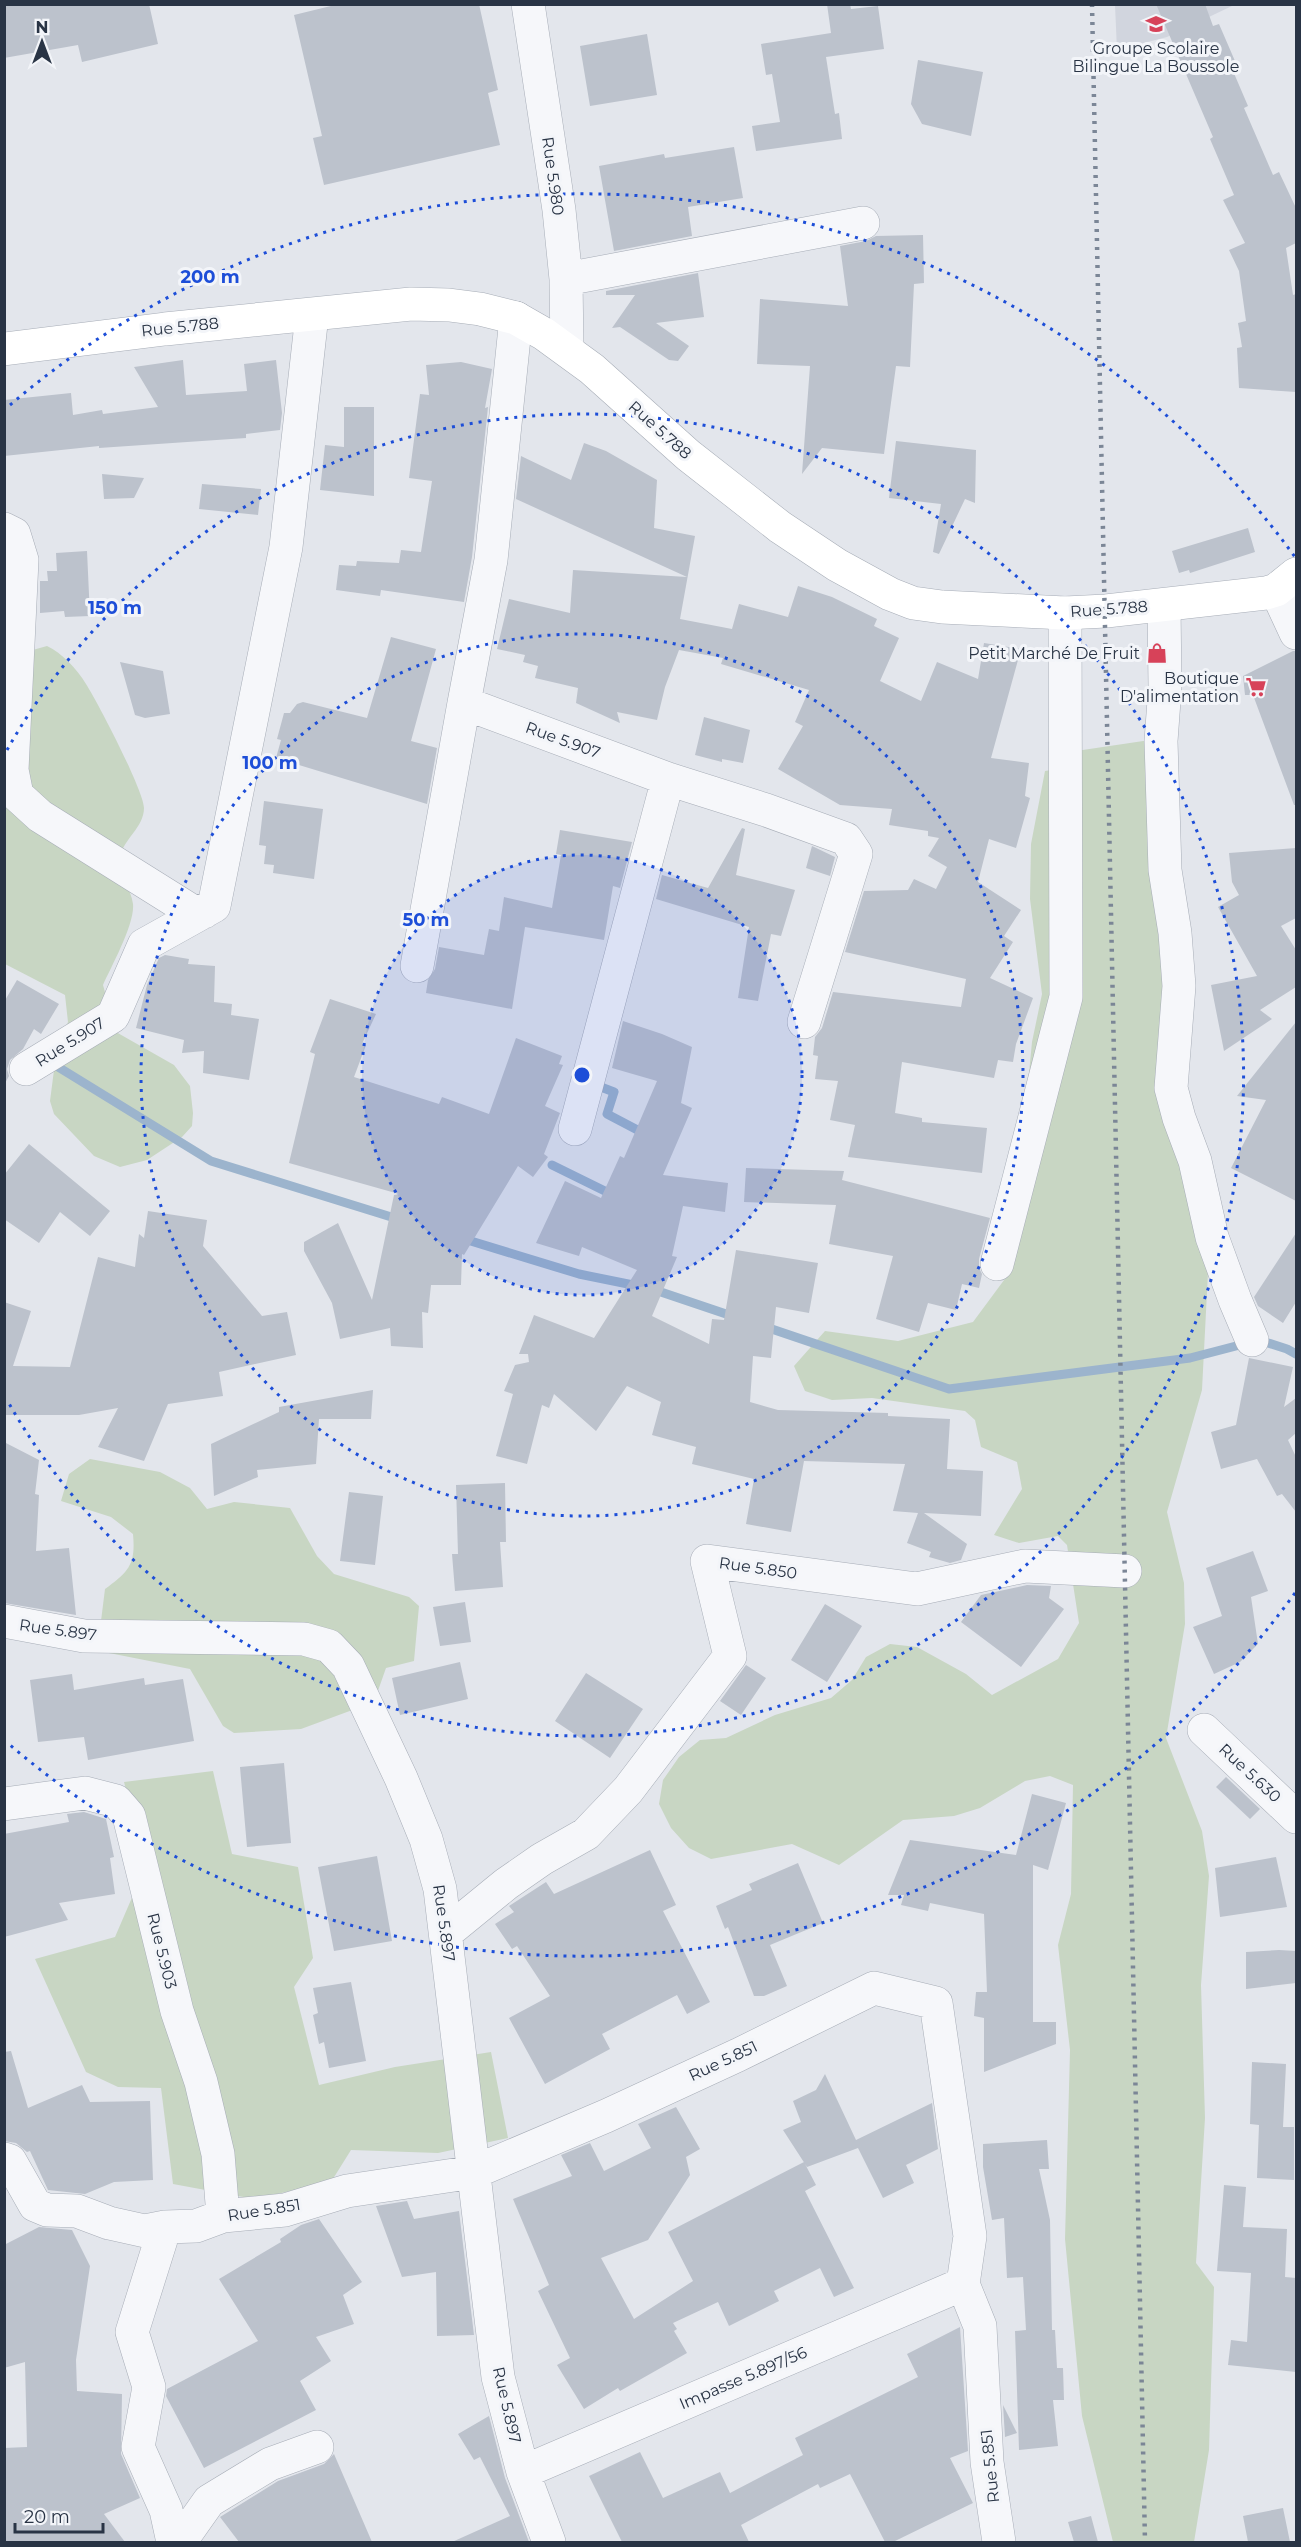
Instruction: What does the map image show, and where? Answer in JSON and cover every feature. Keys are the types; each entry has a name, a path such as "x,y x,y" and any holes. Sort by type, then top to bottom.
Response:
{"street":[{"name":"Rue 5.980","path":"528,4 559,210 566,279 567,349"},
{"path":"566,279 863,223"},
{"name":"Rue 5.788","path":"4,348 411,304 480,309 516,318 567,349 688,455 780,528 837,565 890,594 914,603 942,607 1065,613 1164,605 1286,582"},
{"name":"Rue 5.907","path":"26,1069 113,1016 144,945 214,906 286,547 312,315"},
{"path":"417,966 490,560 516,318"},
{"path":"4,529 14,534 22,560 12,770 17,795 40,816 190,910 204,912"},
{"path":"1286,582 1296,633"},
{"path":"1164,605 1165,687 1161,741 1166,870 1175,933 1179,986 1171,1088 1195,1161 1212,1237 1234,1300 1252,1340"},
{"path":"997,1264 1066,997 1065,613"},
{"name":"Rue 5.907","path":"464,703 668,779 846,839 856,854 804,1022"},
{"path":"575,1129 668,779"},
{"name":"Rue 5.850","path":"446,1933 506,1884 542,1859 586,1834 628,1790 730,1656 707,1561 917,1589 1025,1566 1125,1571"},
{"name":"Rue 5.897","path":"4,1621 84,1636 304,1639 328,1646 348,1666 401,1778 426,1839 440,1889 498,2377 523,2472 549,2542"},
{"name":"Rue 5.630","path":"1204,1730 1296,1817"},
{"name":"Rue 5.903","path":"4,1804 85,1793 116,1801 129,1816 177,2011 201,2082 218,2154 223,2216"},
{"name":"Rue 5.851","path":"4,2159 10,2161 35,2205 47,2210 77,2211 109,2223 145,2231 165,2227 196,2226 223,2216 285,2210 347,2191 474,2172 647,2097 874,1988 936,2003 970,2236 963,2284 981,2326 987,2462 999,2542"},
{"path":"165,2227 132,2332 149,2387 138,2446 166,2510 173,2542"},
{"name":"Impasse 5.897/56","path":"523,2472 963,2284"},
{"path":"180,2542 209,2501 270,2464 317,2446"}],"shaded area":[{"name":"Groupe Scolaire Bilingue La Boussole","path":"1115,5 1234,5 1167,37 1117,50"}],"green space":[{"path":"47,646 69,662 86,684 129,766 144,808 141,821 122,850 119,863 132,898 133,912 117,957 103,985 116,1032 174,1065 190,1086 192,1126 182,1137 147,1160 120,1167 94,1156 54,1114 50,1101 57,1047 68,1022 65,995 5,964 4,688 22,653"},
{"path":"1150,740 1172,1126 1209,1253 1202,1390 1167,1512 1184,1583 1185,1624 1166,1738 1202,1831 1209,1876 1201,1985 1205,2118 1196,2263 1214,2287 1209,2450 1194,2542 1113,2542 1082,2416 1065,2239 1070,2050 1058,1945 1071,1894 1073,1785 1050,1776 1025,1781 980,1808 954,1816 903,1820 839,1865 792,1844 711,1859 689,1848 671,1828 659,1804 663,1780 679,1757 700,1740 726,1738 775,1715 831,1698 852,1680 866,1657 890,1644 917,1647 966,1674 992,1695 1058,1659 1079,1623 1067,1545 1058,1536 1019,1543 994,1535 1022,1489 1017,1462 981,1447 975,1420 965,1411 872,1398 832,1400 805,1391 794,1366 825,1331 898,1341 973,1322 1010,1272 1032,1042 1042,994 1030,899 1031,844 1045,771 1076,766 1076,751"},
{"path":"90,1459 160,1472 190,1488 207,1509 234,1502 290,1508 317,1556 334,1574 409,1597 419,1606 414,1661 386,1668 374,1702 301,1729 234,1733 223,1726 190,1669 109,1653 100,1629 105,1589 120,1578 129,1567 134,1545 133,1534 111,1517 61,1501 69,1474"},
{"path":"213,1771 232,1854 298,1867 313,1958 294,1987 319,2085 395,2067 491,2052 508,2138 438,2153 351,2150 331,2182 254,2199 173,2184 161,2088 118,2087 86,2072 35,1959 115,1937 146,1865 124,1782"}],"building":[{"path":"4,4 149,4 158,44 82,62 78,45 4,58"},
{"path":"339,4 479,4 498,90 488,93 500,145 324,185 313,138 322,136 294,15"},
{"path":"827,4 850,4 851,9 878,6 884,49 826,57 835,114 839,113 842,139 756,151 752,126 780,122 772,74 766,75 761,44 831,33"},
{"path":"1156,4 1205,4 1213,26 1219,24 1238,68 1233,71 1248,106 1244,108 1273,175 1279,172 1296,208 1296,243 1286,248 1293,295 1296,294 1296,392 1239,388 1237,348 1242,347 1238,323 1246,321 1239,271 1229,250 1245,243 1223,200 1234,195 1210,139 1213,137"},
{"path":"647,34 657,95 590,106 580,46"},
{"path":"918,60 983,72 971,136 922,124 911,104"},
{"path":"734,147 743,198 688,207 692,236 614,251 599,166 664,154 665,158"},
{"path":"923,235 924,283 914,284 910,367 896,366 884,454 822,448 802,474 810,366 757,364 760,299 848,306 840,246 866,241 876,236"},
{"path":"698,273 704,317 656,323 689,346 678,361 669,360 620,327 612,328 635,295 606,295 606,291"},
{"path":"183,360 186,395 247,391 244,364 276,360 282,413 280,430 246,434 246,438 99,448 99,446 4,456 4,400 71,393 73,415 102,410 103,414 158,407 134,367"},
{"path":"461,362 492,369 485,408 488,407 472,557 464,602 381,590 380,596 336,590 339,565 356,566 357,561 399,563 401,550 421,552 432,481 409,478 420,394 429,395 426,365"},
{"path":"344,407 374,407 374,496 320,490 325,445 344,447"},
{"path":"896,441 976,450 975,503 965,499 939,554 933,552 941,504 889,498"},
{"path":"584,443 606,451 657,480 654,528 695,536 680,619 732,629 739,604 788,617 798,586 832,597 877,619 874,626 899,638 880,681 921,701 937,662 978,679 984,643 1021,649 991,758 1029,763 1025,796 1030,798 1016,848 989,839 978,882 1021,910 1004,936 1013,942 990,978 1033,998 1016,1044 1013,1062 998,1060 994,1078 902,1062 895,1113 922,1118 922,1122 987,1128 982,1173 848,1157 855,1125 830,1120 838,1081 815,1079 818,1056 813,1055 815,1037 822,1028 833,992 961,1007 966,979 845,952 864,891 908,890 914,879 936,889 947,867 928,856 939,838 928,836 928,831 889,825 892,809 840,805 778,769 803,726 795,722 809,690 721,664 723,658 679,650 665,687 657,720 617,712 620,723 576,703 578,688 535,678 538,666 523,662 525,655 497,649 509,599 570,613 573,570 687,577 516,499 521,456 571,480"},
{"path":"102,474 144,478 134,498 104,499"},
{"path":"202,484 261,489 258,515 199,509"},
{"path":"1248,528 1255,552 1190,573 1189,570 1179,573 1172,551"},
{"path":"87,551 90,616 65,617 64,611 40,613 40,581 48,581 47,571 57,571 56,553"},
{"path":"391,637 436,649 411,741 437,748 427,804 276,758 281,740 277,739 284,713 290,713 297,704 303,702 367,718"},
{"path":"1296,651 1296,805 1294,805 1253,695 1245,695 1243,676"},
{"path":"120,662 163,671 170,714 145,718 135,715"},
{"path":"704,717 750,730 743,763 722,759 722,762 695,755"},
{"path":"264,801 323,809 314,879 273,873 274,865 264,864 266,846 259,845"},
{"path":"742,828 745,829 736,875 795,890 781,936 771,934 758,1001 738,998 749,927 656,899 662,875 708,888"},
{"path":"560,830 632,842 620,888 613,886 604,940 525,927 512,1009 426,993 428,980 435,969 439,947 484,955 489,929 499,931 504,897 552,908 561,855 556,854"},
{"path":"812,846 835,857 830,876 806,868"},
{"path":"1296,848 1296,918 1281,926 1296,950 1296,987 1260,1010 1272,1019 1224,1051 1211,985 1257,976 1218,907 1239,895 1232,882 1229,853"},
{"path":"165,955 189,959 188,964 215,966 214,1002 232,1004 231,1015 259,1019 249,1080 203,1073 204,1051 182,1053 184,1040 136,1028 147,985 159,958"},
{"path":"17,980 59,1004 41,1034 34,1029 23,1049 10,1060 7,1069 9,1076 4,1085 4,1002"},
{"path":"330,999 376,1014 362,1044 366,1045 354,1077 439,1104 442,1097 489,1114 516,1038 562,1056 559,1064 563,1065 545,1106 560,1113 544,1154 548,1157 533,1177 518,1166 464,1255 462,1254 461,1285 431,1285 428,1313 422,1312 423,1348 391,1346 390,1328 340,1339 332,1303 304,1251 304,1242 338,1223 372,1300 394,1195 399,1194 289,1163 315,1054 310,1052"},
{"path":"623,1021 692,1047 681,1103 692,1108 663,1175 728,1183 725,1212 683,1206 672,1256 677,1257 652,1316 709,1344 712,1319 724,1320 736,1250 818,1263 809,1313 776,1307 771,1358 753,1356 750,1402 778,1410 888,1413 888,1416 950,1419 947,1469 983,1471 981,1516 924,1513 967,1544 961,1560 950,1563 929,1557 931,1552 907,1543 918,1513 893,1511 905,1464 804,1461 791,1532 746,1524 754,1479 692,1464 696,1447 652,1435 661,1402 627,1386 596,1431 554,1394 549,1408 542,1405 527,1464 496,1456 513,1394 504,1391 515,1365 529,1362 528,1354 519,1354 534,1315 594,1338 637,1270 582,1247 579,1256 536,1243 565,1181 601,1198 620,1156 624,1158 657,1081 612,1068"},
{"path":"1296,1022 1296,1201 1231,1168 1266,1100 1237,1096"},
{"path":"29,1144 110,1211 90,1236 60,1212 39,1243 4,1219 4,1175"},
{"path":"746,1168 844,1171 842,1180 990,1218 979,1259 982,1274 979,1288 962,1284 956,1310 928,1303 919,1332 876,1319 893,1256 829,1244 836,1205 744,1202"},
{"path":"148,1211 207,1220 203,1246 262,1316 287,1312 296,1355 219,1372 223,1396 168,1404 144,1461 98,1447 118,1408 79,1415 4,1415 4,1302 31,1311 13,1366 70,1367 98,1257 135,1267 139,1234 144,1238"},
{"path":"1296,1233 1296,1302 1283,1323 1258,1306 1254,1297"},
{"path":"1249,1358 1293,1367 1284,1407 1296,1398 1296,1433 1288,1440 1296,1457 1296,1512 1282,1494 1277,1496 1257,1459 1221,1469 1211,1432 1236,1425"},
{"path":"373,1390 371,1419 319,1419 316,1464 257,1470 258,1477 214,1496 211,1444 279,1412 279,1407"},
{"path":"4,1442 39,1460 35,1494 39,1495 36,1551 69,1548 76,1615 4,1603"},
{"path":"505,1483 506,1542 500,1542 503,1587 455,1591 452,1554 458,1554 456,1485"},
{"path":"349,1492 383,1496 375,1565 340,1561"},
{"path":"1253,1551 1268,1591 1251,1597 1258,1644 1240,1662 1214,1674 1193,1627 1222,1616 1206,1568"},
{"path":"1027,1585 1051,1586 1049,1598 1064,1609 1021,1667 961,1622 981,1595"},
{"path":"465,1602 471,1642 440,1646 433,1607"},
{"path":"825,1604 862,1626 827,1682 791,1660"},
{"path":"460,1662 468,1699 400,1715 392,1678"},
{"path":"746,1665 766,1678 741,1715 720,1701"},
{"path":"586,1673 643,1709 610,1758 555,1721"},
{"path":"72,1674 74,1690 144,1678 145,1685 183,1679 194,1741 88,1760 84,1737 38,1742 30,1680"},
{"path":"284,1763 291,1843 247,1847 240,1767"},
{"path":"1226,1777 1260,1809 1250,1819 1216,1787"},
{"path":"1032,1794 1066,1803 1048,1870 1033,1865 1033,2022 1056,2022 1056,2044 984,2072 984,2018 974,2016 976,1992 987,1992 984,1914 930,1903 928,1911 901,1905 904,1895 888,1895 910,1840 1016,1855"},
{"path":"84,1812 106,1819 114,1857 110,1858 115,1894 59,1903 68,1920 4,1937 4,1834 69,1822 67,1814"},
{"path":"650,1850 676,1905 663,1911 710,2002 687,2014 677,1995 602,2034 610,2049 545,2084 509,2018 550,1996 517,1946 512,1949 495,1924 514,1912 509,1906 546,1882 554,1894"},
{"path":"377,1856 392,1941 334,1951 318,1867"},
{"path":"1276,1857 1287,1907 1220,1917 1215,1868"},
{"path":"798,1863 823,1923 770,1945 787,1986 764,1996 754,1996 728,1927 725,1929 716,1906 752,1890 749,1884"},
{"path":"1296,1951 1296,1983 1246,1989 1246,1952"},
{"path":"351,1982 366,2061 329,2068 324,2042 319,2044 313,2015 318,2013 313,1988"},
{"path":"11,2051 28,2108 82,2085 90,2102 150,2101 153,2180 114,2182 85,2194 48,2190 30,2151 27,2152 16,2143 4,2141 4,2052"},
{"path":"1252,2062 1286,2064 1283,2127 1294,2127 1294,2180 1257,2178 1259,2125 1250,2124"},
{"path":"825,2074 856,2140 932,2103 938,2149 906,2165 914,2183 883,2198 858,2148 807,2167 783,2130 801,2122 793,2101 816,2090"},
{"path":"676,2107 700,2149 686,2157 690,2175 648,2240 601,2258 634,2319 693,2281 668,2232 804,2162 816,2185 805,2191 854,2288 834,2297 820,2268 774,2291 779,2301 729,2326 718,2302 673,2323 677,2329 674,2331 687,2353 620,2391 618,2388 584,2409 557,2365 570,2358 538,2291 549,2285 513,2199 572,2176 561,2155 590,2143 604,2171 651,2148 638,2124"},
{"path":"1047,2140 1049,2169 1039,2169 1050,2220 1052,2330 1055,2330 1057,2368 1063,2368 1064,2400 1053,2400 1058,2446 1019,2450 1015,2331 1026,2330 1023,2277 1007,2278 1004,2218 992,2220 983,2167 983,2144"},
{"path":"1224,2185 1246,2187 1243,2227 1287,2229 1285,2277 1296,2278 1296,2372 1228,2365 1231,2340 1247,2342 1251,2273 1217,2271"},
{"path":"407,2201 414,2219 459,2211 474,2335 437,2336 436,2272 402,2277 376,2206"},
{"path":"319,2219 362,2282 343,2295 354,2324 316,2337 331,2361 300,2381 316,2410 204,2468 166,2396 167,2389 258,2341 219,2279 281,2242 280,2239 301,2225"},
{"path":"39,2227 72,2230 90,2266 76,2360 77,2391 122,2394 121,2454 140,2498 104,2514 125,2542 4,2542 4,2448 27,2447 25,2362 4,2368 4,2245"},
{"path":"960,2327 968,2451 950,2458 973,2503 893,2542 885,2542 850,2474 820,2488 818,2484 741,2525 749,2542 622,2542 589,2476 640,2452 663,2498 720,2472 730,2493 803,2455 795,2438 918,2377 907,2354"},
{"path":"1003,2405 1017,2433 1005,2437"},
{"path":"489,2416 505,2478 529,2542 452,2542 510,2516 480,2457 474,2460 458,2434"},
{"path":"334,2454 372,2542 239,2542 220,2517 278,2481 324,2464"},
{"path":"1283,2508 1290,2542 1248,2542 1243,2516"},
{"path":"1091,2516 1098,2542 1074,2542 1068,2522"}],"waterway":[{"path":"50,1062 211,1161 401,1220"},
{"path":"593,1084 614,1092 607,1114 647,1135"},
{"path":"552,1165 615,1196"},
{"path":"461,1238 579,1274 638,1286"},
{"path":"652,1289 735,1317"},
{"path":"763,1326 949,1389 1190,1358 1259,1340 1296,1354"}],"railway":[{"path":"1092,4 1145,2542"}],"place":[{"name":"Groupe Scolaire Bilingue La Boussole","path":"1156,24"},
{"name":"Petit Marché De Fruit","path":"1157,653"},
{"name":"Boutique D'alimentation","path":"1256,687"}]}
